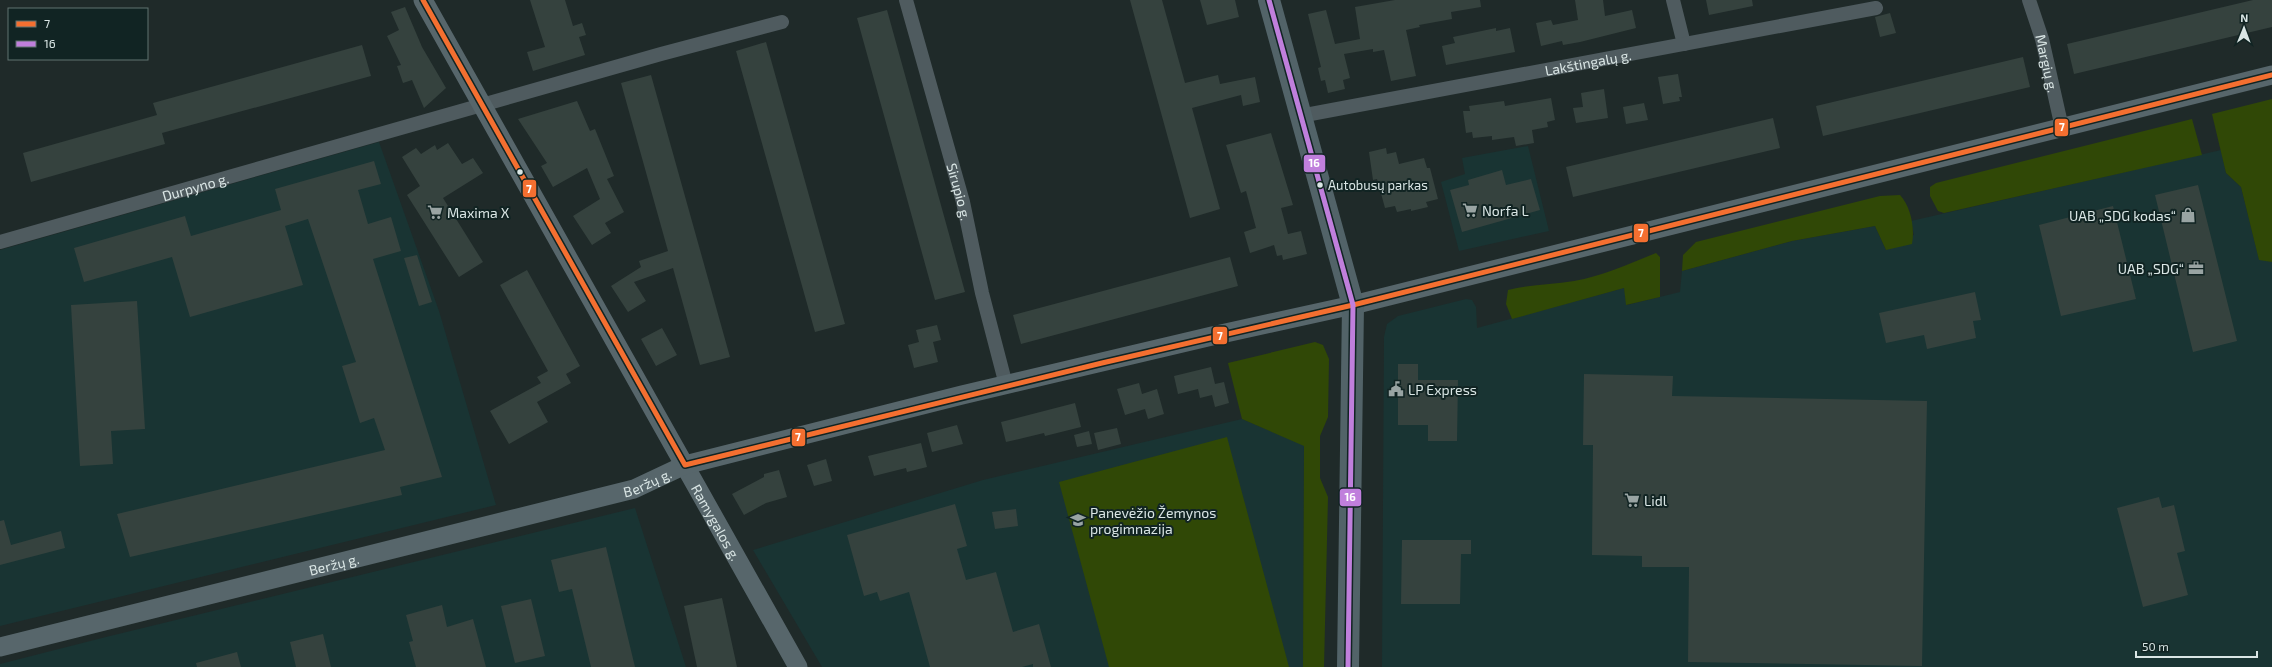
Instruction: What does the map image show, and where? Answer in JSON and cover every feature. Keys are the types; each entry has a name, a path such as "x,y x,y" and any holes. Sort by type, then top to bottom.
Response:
{"highway":[{"path":"1269,0 1352,305 1348,667"}],"main road":[{"name":"Ramygalos g.","path":"423,0 798,667"},
{"name":"Beržų g.","path":"0,647 634,489 685,465 1006,385 1212,336 1352,305 2272,75"}],"street":[{"name":"Sirupio g.","path":"906,0 963,202 982,293 1006,385"},
{"path":"1673,0 1684,44"},
{"name":"Margių g.","path":"2029,0 2042,39 2062,128"},
{"name":"Lakštingalų g.","path":"1300,116 1876,8"},
{"name":"Durpyno g.","path":"0,242 482,105 782,22"}],"shaded area":[{"path":"379,142 439,311 496,505 0,626 0,250"},
{"path":"1528,146 1549,231 1459,251 1441,182 1465,174 1462,158"},
{"path":"2221,150 2226,173 2241,187 2259,259 2272,262 2272,667 1382,667 1384,337 1387,324 1398,316 1466,299 1472,300 1476,307 1477,328 1624,288 1627,305 1680,292 1682,271 1792,241 1875,226 1886,250 1914,235 1911,221"},
{"name":"Panevėžio Žemynos progimnazija","path":"1242,419 1304,445 1303,667 822,667 753,550 983,480"},
{"path":"635,508 686,667 0,667 0,664 106,637"}],"green space":[{"path":"2272,99 2272,262 2259,260 2241,187 2226,173 2212,114"},
{"path":"2192,119 2202,155 1944,213 1938,211 1930,196 1930,187 1936,183"},
{"path":"1900,195 1907,205 1911,218 1913,231 1912,244 1886,250 1875,226 1792,241 1682,271 1683,255 1696,242 1880,196"},
{"path":"1656,253 1660,257 1660,297 1626,305 1624,288 1512,319 1506,304 1508,290 1584,279"},
{"path":"1315,342 1323,345 1329,359 1328,417 1320,436 1320,478 1328,497 1324,667 1303,667 1304,446 1242,419 1228,363"},
{"path":"1227,437 1289,667 1109,667 1059,482"}],"building":[{"path":"530,0 565,0 573,26 582,23 586,35 579,37 585,55 533,71 527,52 545,47"},
{"path":"1130,0 1162,0 1185,83 1218,75 1220,84 1255,77 1260,102 1243,106 1241,95 1192,108 1220,209 1190,218"},
{"path":"1200,0 1235,0 1239,17 1207,25"},
{"path":"1395,0 1480,0 1481,7 1451,12 1452,19 1419,25 1420,27 1406,30 1416,76 1391,81 1384,50 1373,52 1373,49 1344,54 1350,78 1343,80 1345,89 1328,93 1325,80 1321,81 1318,68 1321,67 1308,14 1326,10 1335,44 1360,39 1355,7"},
{"path":"1575,0 1603,0 1605,16 1632,10 1636,28 1580,42 1563,45 1562,41 1541,46 1536,23 1551,20 1553,25 1578,20"},
{"path":"1706,0 1752,0 1753,6 1709,15"},
{"path":"2253,0 2272,0 2272,27 2074,74 2067,44"},
{"path":"405,7 422,47 446,88 424,108 412,80 403,83 397,66 401,65 387,36 399,30 391,12"},
{"path":"887,10 965,292 935,300 857,18"},
{"path":"1890,13 1896,33 1880,37 1875,17"},
{"path":"1496,28 1496,31 1510,28 1515,52 1446,65 1442,46 1455,43 1453,37"},
{"path":"766,42 845,324 815,332 736,51"},
{"path":"362,45 371,76 162,133 165,144 31,182 23,153 157,115 153,103"},
{"path":"2023,57 2030,87 1823,136 1816,106"},
{"path":"1678,74 1682,97 1679,97 1680,101 1663,104 1658,77"},
{"path":"651,75 730,357 700,365 673,268 634,282 646,301 628,312 611,286 641,267 639,261 668,251 621,83"},
{"path":"1604,89 1608,118 1576,123 1573,108 1583,107 1581,93"},
{"path":"1551,98 1555,120 1547,122 1548,127 1532,130 1534,143 1516,146 1514,137 1492,140 1492,136 1473,138 1472,132 1466,133 1463,111 1470,111 1469,106 1504,101 1505,106"},
{"path":"577,101 590,131 595,129 614,176 607,179 624,212 605,223 611,233 592,245 573,216 600,199 587,168 553,187 541,166 547,163 518,119"},
{"path":"1644,103 1648,120 1626,124 1623,107"},
{"path":"1773,118 1780,148 1573,197 1566,167"},
{"path":"1271,133 1293,205 1281,208 1288,234 1301,231 1307,254 1283,260 1282,255 1277,256 1274,245 1250,253 1244,232 1256,228 1246,191 1241,193 1226,145"},
{"path":"448,143 462,164 473,158 483,173 443,198 483,262 459,277 407,195 420,186 402,157 416,148 421,154 435,145 437,150"},
{"path":"1386,148 1387,154 1396,152 1399,164 1424,158 1427,168 1430,168 1438,199 1426,202 1428,207 1411,211 1411,209 1397,212 1395,206 1385,208 1377,179 1373,180 1369,152"},
{"path":"374,161 381,184 358,190 368,224 391,217 401,251 373,259 442,477 400,487 402,495 130,557 117,514 385,450 374,418 360,423 342,366 356,362 308,219 285,226 303,285 190,317 172,257 84,282 74,248 185,216 191,236 281,210 275,189"},
{"path":"1502,170 1506,185 1531,179 1540,210 1462,232 1450,190 1469,185 1468,180"},
{"name":"UAB „SDG“","path":"2198,185 2237,341 2193,352 2155,195"},
{"path":"2113,206 2136,299 2061,316 2039,225"},
{"path":"417,255 432,302 419,306 404,258"},
{"path":"1230,257 1238,286 1021,344 1013,315"},
{"path":"527,270 580,366 566,374 571,383 537,402 548,422 509,444 490,411 541,383 537,377 548,371 500,285"},
{"path":"1975,292 1981,320 1973,321 1976,338 1927,349 1924,335 1886,343 1879,313"},
{"path":"137,301 145,429 111,431 113,464 80,466 71,305"},
{"path":"937,325 941,340 933,342 938,362 914,368 908,345 919,342 916,330"},
{"path":"662,328 677,355 656,366 641,339"},
{"path":"1398,364 1418,364 1418,380 1458,380 1457,441 1428,441 1428,425 1398,425"},
{"path":"1211,367 1215,384 1224,382 1229,403 1215,407 1212,395 1200,398 1198,389 1178,394 1174,376"},
{"path":"1584,374 1673,376 1672,396 1927,401 1922,666 1688,662 1689,567 1642,567 1642,556 1592,555 1593,445 1583,445"},
{"path":"1139,383 1142,394 1157,389 1164,414 1148,419 1145,409 1125,415 1117,389"},
{"path":"1075,403 1081,427 1045,436 1044,433 1006,442 1001,422"},
{"path":"957,425 963,444 932,452 927,433"},
{"path":"1117,428 1121,444 1098,450 1094,433"},
{"path":"1089,431 1092,444 1077,447 1074,435"},
{"path":"921,443 927,467 907,472 906,468 874,476 868,456"},
{"path":"826,459 832,481 814,486 807,465"},
{"path":"779,470 787,497 766,503 744,515 732,494 764,477 764,474"},
{"path":"2159,497 2162,508 2174,505 2185,551 2177,553 2188,595 2143,607 2117,508"},
{"path":"955,504 967,546 957,549 966,580 996,572 1013,632 1039,624 1051,667 1033,667 1033,664 1022,667 930,667 909,592 880,601 877,592 864,596 847,535"},
{"path":"1016,509 1018,526 995,529 992,512"},
{"path":"4,520 11,545 61,531 65,548 0,565 0,521"},
{"path":"1402,540 1471,540 1471,554 1461,554 1460,604 1401,604"},
{"path":"606,547 635,667 591,667 572,589 559,592 551,560"},
{"path":"722,598 737,667 697,667 684,606"},
{"path":"531,599 545,656 515,663 501,606"},
{"path":"442,605 447,627 473,619 486,667 416,667 409,642 413,641 406,615"},
{"path":"323,634 331,667 296,667 290,642"},
{"path":"237,652 241,667 197,667 196,663"}],"transit line":[{"name":"7","path":"423,0 685,465 1102,363 1353,305 2272,75"},
{"name":"16","path":"1269,0 1353,305 1348,667"}],"place":[{"name":"Autobusų parkas","path":"1320,185"},
{"name":"Norfa L","path":"1470,210"},
{"name":"Maxima X","path":"435,212"},
{"name":"UAB „SDG kodas“","path":"2188,215"},
{"name":"UAB „SDG“","path":"2196,268"},
{"name":"LP Express","path":"1396,389"},
{"name":"Lidl","path":"1632,500"},
{"name":"Panevėžio Žemynos progimnazija","path":"1078,520"}]}
